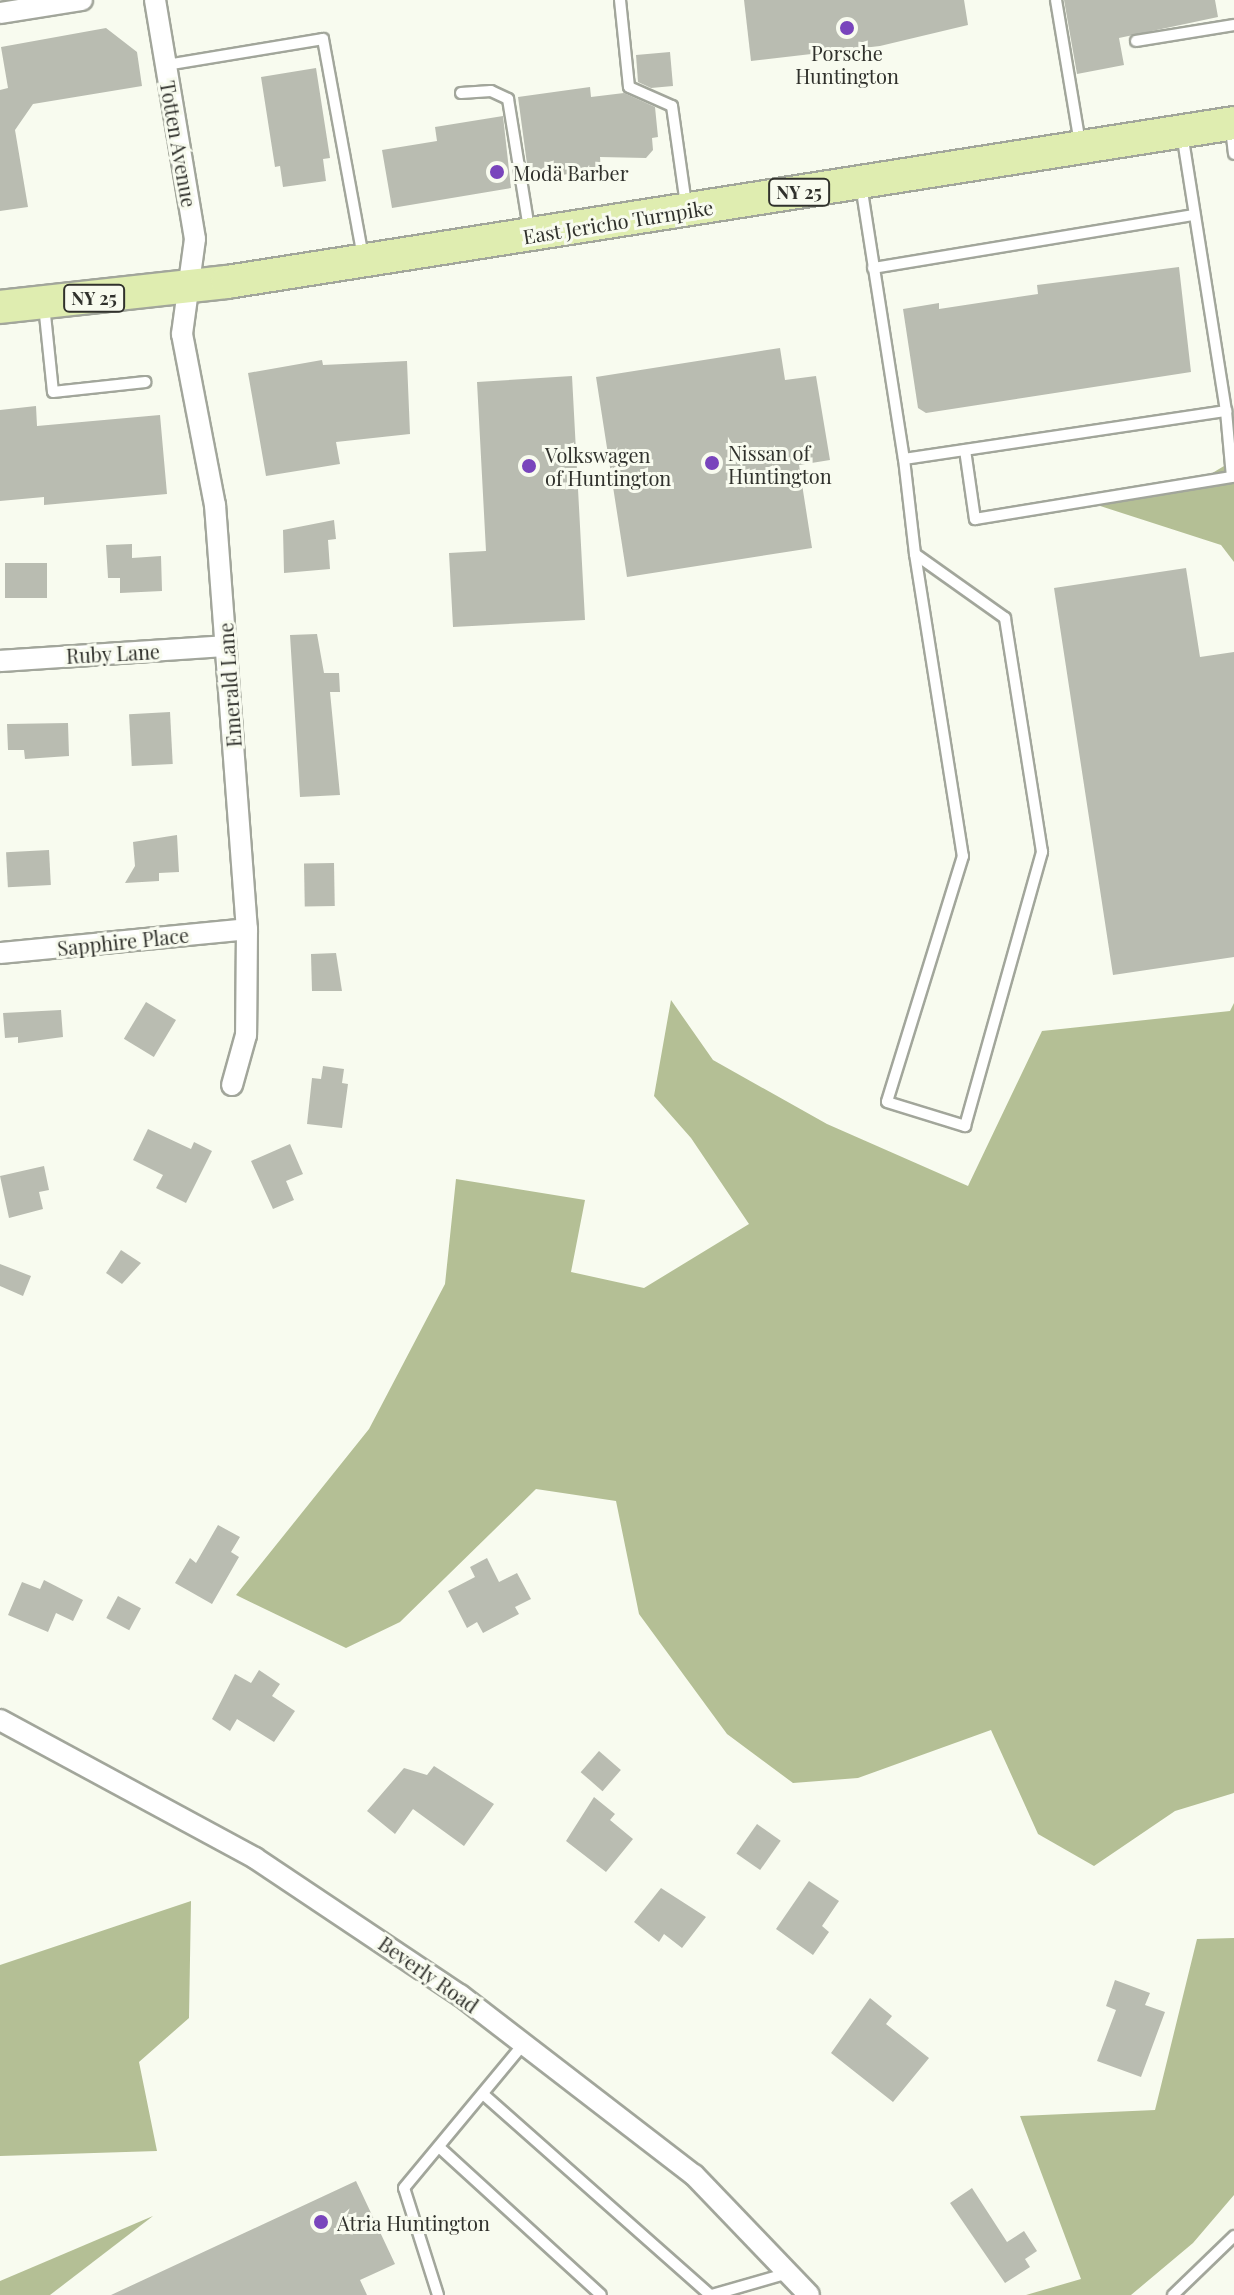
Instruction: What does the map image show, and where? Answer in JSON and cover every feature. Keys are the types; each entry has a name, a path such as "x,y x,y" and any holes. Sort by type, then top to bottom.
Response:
{"main road":[{"name":"East Jericho Turnpike","path":"0,307 188,288 364,262 1182,131 1233,134"}],"street":[{"path":"0,13 82,0"},
{"name":"Totten Avenue","path":"155,0 195,239 188,288"},
{"name":"Emerald Lane","path":"188,288 182,334 215,505 247,929 246,1035 232,1085"},
{"name":"Ruby Lane","path":"0,661 226,646"},
{"name":"Sapphire Place","path":"0,953 247,929"},
{"name":"Beverly Road","path":"0,1720 334,1906 525,2042 694,2175 809,2295"}],"lane":[{"path":"620,0 629,87 672,106 687,210"},
{"path":"1056,0 1080,146"},
{"path":"1136,41 1234,25"},
{"path":"166,65 323,39 364,262"},
{"path":"461,93 491,91 508,99 530,235"},
{"path":"965,450 975,519 1232,477 1226,411 1182,131"},
{"path":"860,182 904,459 915,554 963,856 887,1102 965,1126 1042,852 1005,618 915,554"},
{"path":"873,268 1194,215"},
{"path":"44,303 53,392 145,382"},
{"path":"904,459 1226,411"},
{"path":"438,2295 404,2188 525,2042"},
{"path":"483,2094 711,2295 790,2273"},
{"path":"439,2147 601,2295"},
{"path":"1173,2295 1234,2236"}],"green space":[{"path":"1234,460 1234,562 1221,545 1094,504 1199,481"},
{"path":"671,1000 713,1060 827,1124 968,1186 1042,1031 1230,1011 1234,1003 1234,1793 1175,1811 1094,1866 1038,1834 991,1730 858,1778 793,1783 727,1734 639,1614 616,1501 536,1489 400,1622 346,1648 236,1595 369,1429 445,1284 456,1179 585,1200 571,1272 644,1288 749,1224 691,1138 654,1096"},
{"path":"191,1901 189,2018 139,2062 157,2151 0,2156 0,1965"},
{"path":"1234,1938 1234,2195 1193,2243 1131,2295 1026,2295 1081,2279 1020,2116 1155,2110 1197,1939"},
{"path":"153,2216 50,2295 0,2295 0,2281"}],"building":[{"name":"Porsche Huntington","path":"744,0 964,0 968,25 880,46 751,61"},
{"path":"1064,0 1215,0 1218,17 1119,38 1124,65 1077,74"},
{"path":"106,28 137,52 142,86 33,104 15,130 28,207 0,211 0,90 8,88 1,47"},
{"path":"670,52 673,86 651,88 638,82 636,55"},
{"path":"316,68 330,158 323,159 326,181 283,187 280,166 275,167 261,77"},
{"path":"590,87 591,97 624,93 655,107 658,137 652,138 653,150 646,158 600,157 601,170 529,179 518,97"},
{"path":"503,116 511,188 392,208 382,150 437,141 435,127"},
{"path":"1179,267 1191,372 926,413 918,408 903,309 939,303 939,309 1038,294 1037,285"},
{"name":"Nissan of Huntington","path":"780,348 785,380 816,376 830,460 799,465 812,548 627,577 596,377"},
{"path":"322,360 323,365 407,361 410,434 336,442 340,464 266,476 248,373"},
{"name":"Volkswagen of Huntington","path":"572,376 585,620 453,627 449,553 486,551 477,382"},
{"path":"36,406 37,426 160,415 167,494 44,505 44,497 0,501 0,410"},
{"path":"334,520 336,539 328,540 330,569 284,573 283,530"},
{"path":"132,544 132,558 161,556 162,591 120,593 120,578 108,578 106,545"},
{"path":"5,563 47,563 47,598 5,598"},
{"path":"1186,568 1200,657 1234,652 1234,957 1113,975 1054,588"},
{"path":"317,634 324,673 339,673 340,692 330,692 340,795 300,797 290,635"},
{"path":"170,712 173,764 132,766 129,714"},
{"path":"68,723 69,756 25,759 24,750 8,750 7,724"},
{"path":"177,835 179,872 159,873 159,881 125,883 135,866 133,842"},
{"path":"49,850 51,885 8,887 6,852"},
{"path":"334,863 335,906 305,907 304,864"},
{"path":"336,953 342,991 312,991 311,954"},
{"path":"146,1002 176,1020 154,1057 124,1039"},
{"path":"61,1010 63,1037 18,1043 18,1037 5,1038 3,1013"},
{"path":"323,1066 344,1069 342,1083 348,1084 342,1128 307,1124 312,1078 321,1079"},
{"path":"148,1129 191,1149 194,1142 212,1151 186,1203 156,1188 163,1175 133,1160"},
{"path":"290,1144 303,1174 286,1181 294,1200 273,1209 251,1161"},
{"path":"44,1166 49,1190 39,1192 43,1209 9,1218 0,1176"},
{"path":"121,1250 141,1263 122,1284 106,1273"},
{"path":"0,1264 31,1276 23,1296 0,1286"},
{"path":"218,1525 240,1537 231,1552 239,1557 212,1604 175,1583 190,1558 196,1563"},
{"path":"487,1558 499,1582 517,1573 531,1599 515,1607 519,1614 483,1633 477,1622 467,1628 448,1591 475,1577 470,1567"},
{"path":"44,1580 83,1600 73,1621 56,1613 48,1632 8,1615 22,1582 40,1589"},
{"path":"118,1596 141,1608 129,1630 106,1618"},
{"path":"259,1670 280,1684 272,1696 295,1711 274,1742 237,1719 230,1731 212,1719 235,1674 251,1683"},
{"path":"599,1751 621,1770 603,1791 581,1772"},
{"path":"434,1766 494,1804 464,1846 413,1809 395,1834 367,1811 404,1768 427,1775"},
{"path":"594,1797 615,1814 610,1820 633,1839 606,1872 566,1841"},
{"path":"757,1824 781,1841 760,1870 736,1853"},
{"path":"809,1881 839,1901 822,1926 829,1932 813,1955 776,1929"},
{"path":"661,1888 706,1917 682,1948 664,1934 659,1942 634,1922"},
{"path":"1115,1980 1150,1993 1145,2005 1165,2012 1141,2077 1097,2061 1116,2010 1106,2006"},
{"path":"870,1998 892,2016 886,2024 929,2058 893,2102 831,2053"},
{"name":"Atria Huntington","path":"356,2181 395,2264 360,2280 367,2295 111,2295"},
{"path":"972,2188 1007,2242 1024,2231 1037,2251 1025,2259 1030,2267 1005,2283 950,2203"}],"place":[{"name":"Porsche Huntington","path":"847,28"},
{"name":"Modä Barber","path":"497,172"},
{"name":"Nissan of Huntington","path":"712,463"},
{"name":"Volkswagen of Huntington","path":"529,466"},
{"name":"Atria Huntington","path":"321,2222"}]}
